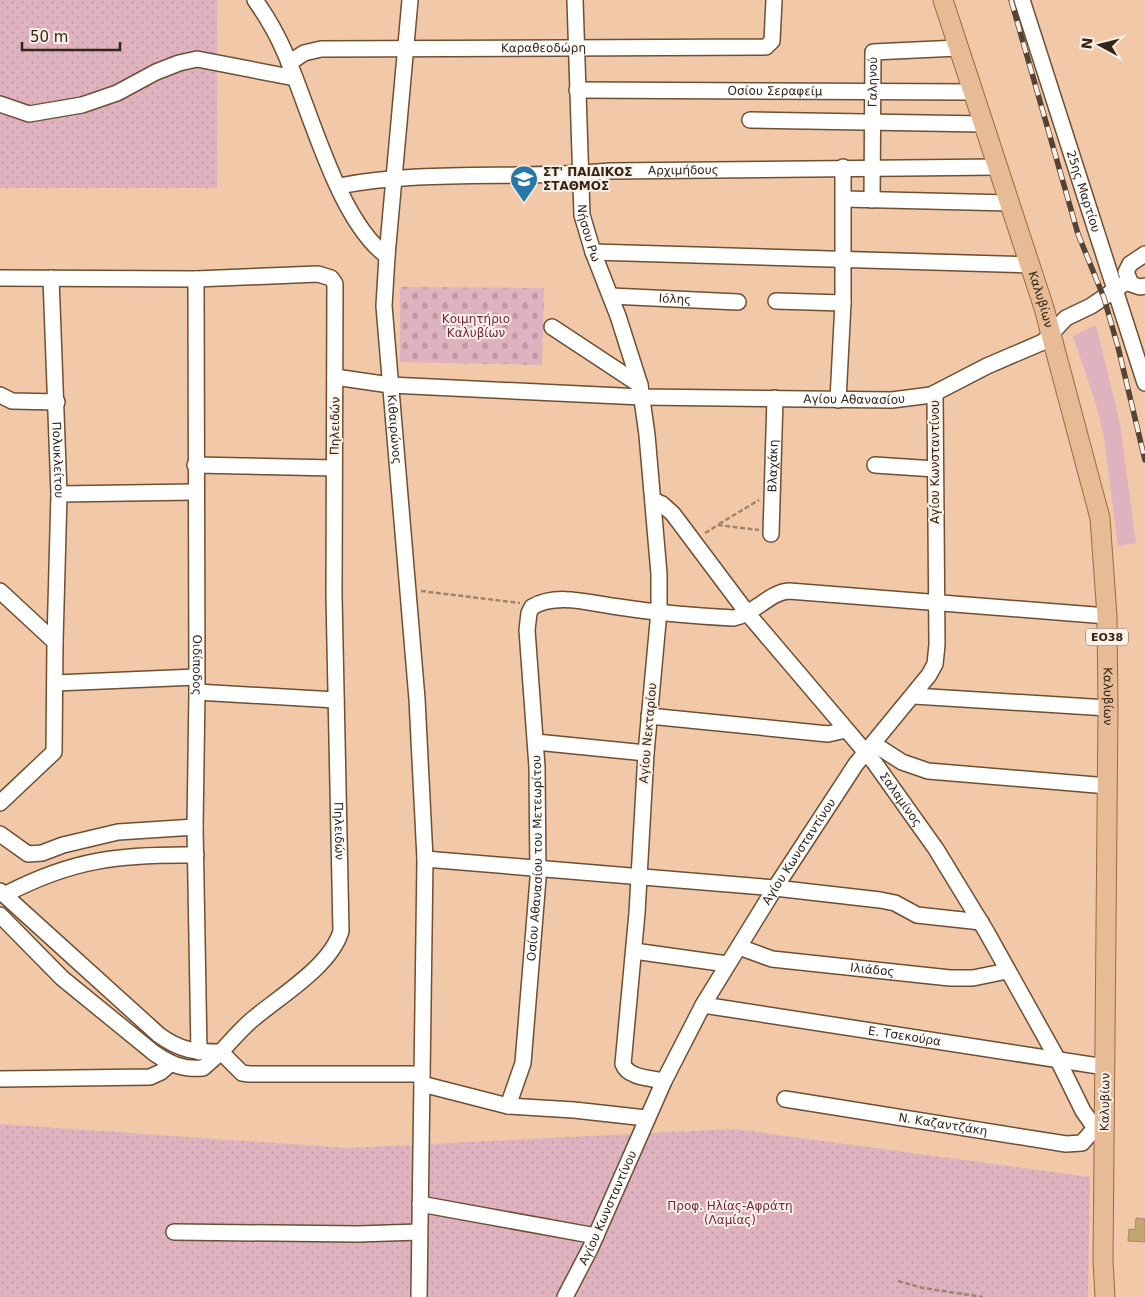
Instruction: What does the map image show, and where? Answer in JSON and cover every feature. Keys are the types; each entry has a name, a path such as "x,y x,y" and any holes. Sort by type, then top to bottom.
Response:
{"main road":[{"name":"Καλυβίων","path":"943,0 1052,334 1098,506 1104,554 1107,616 1108,786 1105,1067 1099,1128 1105,1297"}],"street":[{"path":"255,0 275,30 290,63 338,186 361,230 372,244 386,256"},
{"name":"Κιθαιρώνος","path":"410,0 395,177 386,256 385,324 417,699 425,859 418,1297"},
{"name":"Νήσου Ρω","path":"575,0 582,215 593,252 611,296 641,391"},
{"name":"Καραθεοδώρη","path":"290,63 311,50 766,47 772,41 774,0"},
{"name":"25ης Μαρτίου","path":"1022,0 1122,285 1145,383"},
{"name":"Γαληνού","path":"872,200 874,167 872,54 875,50 958,48"},
{"path":"0,104 29,114 82,105 118,93 156,72 179,63 197,59 295,78"},
{"name":"Οσίου Σεραφείμ","path":"577,90 972,92"},
{"path":"750,120 983,124"},
{"path":"838,400 843,303 843,167"},
{"name":"Αρχιμήδους","path":"338,186 395,177 580,174 620,170 998,167"},
{"path":"844,199 1010,203"},
{"path":"593,252 1031,265"},
{"path":"1145,254 1127,268 1122,285 1145,286"},
{"name":"Πηλειδών","path":"170,1064 183,1068 203,1068 251,1021 320,964 338,941 341,926 336,700 335,284 331,278 318,274 196,279"},
{"path":"0,278 196,279"},
{"name":"Πολυκλείτου","path":"52,278 59,494 55,642"},
{"name":"Οιδίποδος","path":"196,279 195,492 197,684 195,827 199,1052"},
{"name":"Αγίου Αθανασίου","path":"335,377 390,385 641,391 838,400 921,398 1040,344 1066,318 1092,306 1122,285"},
{"name":"Ιόλης","path":"611,296 738,302"},
{"path":"776,301 843,303"},
{"path":"552,327 641,391"},
{"name":"Αγίου Νεκταρίου","path":"641,391 653,500 659,574 659,611 646,753 634,951 623,1064 625,1069 635,1075 664,1081"},
{"name":"Αγίου Κωνσταντίνου","path":"565,1297 596,1236 646,1118 703,1005 775,888 856,764 914,696 935,664 935,393"},
{"path":"0,395 12,401 57,402"},
{"name":"Βλαχάκη","path":"771,532 775,398"},
{"path":"196,465 334,468"},
{"path":"876,465 934,469"},
{"path":"59,494 195,492"},
{"name":"Σαλαμίνος","path":"653,500 668,508 748,614 846,730 870,748 981,922 1058,1060 1083,1111 1099,1128"},
{"path":"0,591 55,642 56,682 54,752 0,803"},
{"path":"532,607 546,602 574,600 734,618 748,614 786,591 1107,616"},
{"name":"Οσίου Αθανασίου του Μετεωρίτου","path":"508,1106 523,1063 538,870 536,742 526,630 532,607"},
{"path":"56,682 197,684 336,700"},
{"path":"914,696 1108,708"},
{"path":"649,716 828,734 846,730"},
{"path":"536,742 646,753"},
{"path":"870,748 928,771 1108,786"},
{"path":"0,834 28,854 42,853 63,845 118,832 195,827"},
{"path":"196,855 107,858 37,878 3,892 159,1035 178,1048 199,1052 221,1052 242,1073 422,1079 508,1106 574,1110 646,1118"},
{"path":"425,859 538,870 775,888 880,900 895,903 917,915 981,922"},
{"path":"0,915 62,978 170,1064 161,1072 150,1077 0,1079"},
{"name":"Ιλιάδος","path":"739,947 772,959 950,978 973,978 1007,970"},
{"path":"634,951 727,964"},
{"name":"Ε. Τσεκούρα","path":"703,1005 1105,1067"},
{"name":"Ν. Καζαντζάκη","path":"785,1099 1071,1144 1082,1143 1099,1128"},
{"path":"420,1204 596,1236"},
{"path":"174,1232 358,1234 419,1232"}],"path":[{"path":"693,541 757,500 772,497"},
{"path":"718,525 771,532"},
{"path":"407,589 518,603 532,607"},
{"path":"898,1281 923,1288 983,1297"}],"green space":[{"path":"0,0 217,0 217,188 0,188"},
{"name":"Κοιμητήριο Καλυβίων","path":"400,287 544,288 542,365 400,362"},
{"path":"1096,325 1120,424 1136,543 1118,546 1104,437 1096,404 1073,336"},
{"name":"Προφ. Ηλίας-Αφράτη (Λαμίας)","path":"0,1124 348,1148 734,1129 1090,1177 1088,1297 0,1297"}],"building":[{"path":"1136,1218 1145,1219 1145,1242 1128,1241 1129,1229 1135,1230"}],"railway":[{"path":"1011,0 1078,234 1104,298 1118,347 1145,460"}],"place":[{"name":"ΣΤ' ΠΑΙΔΙΚΟΣ ΣΤΑΘΜΟΣ","path":"524,203"}]}
